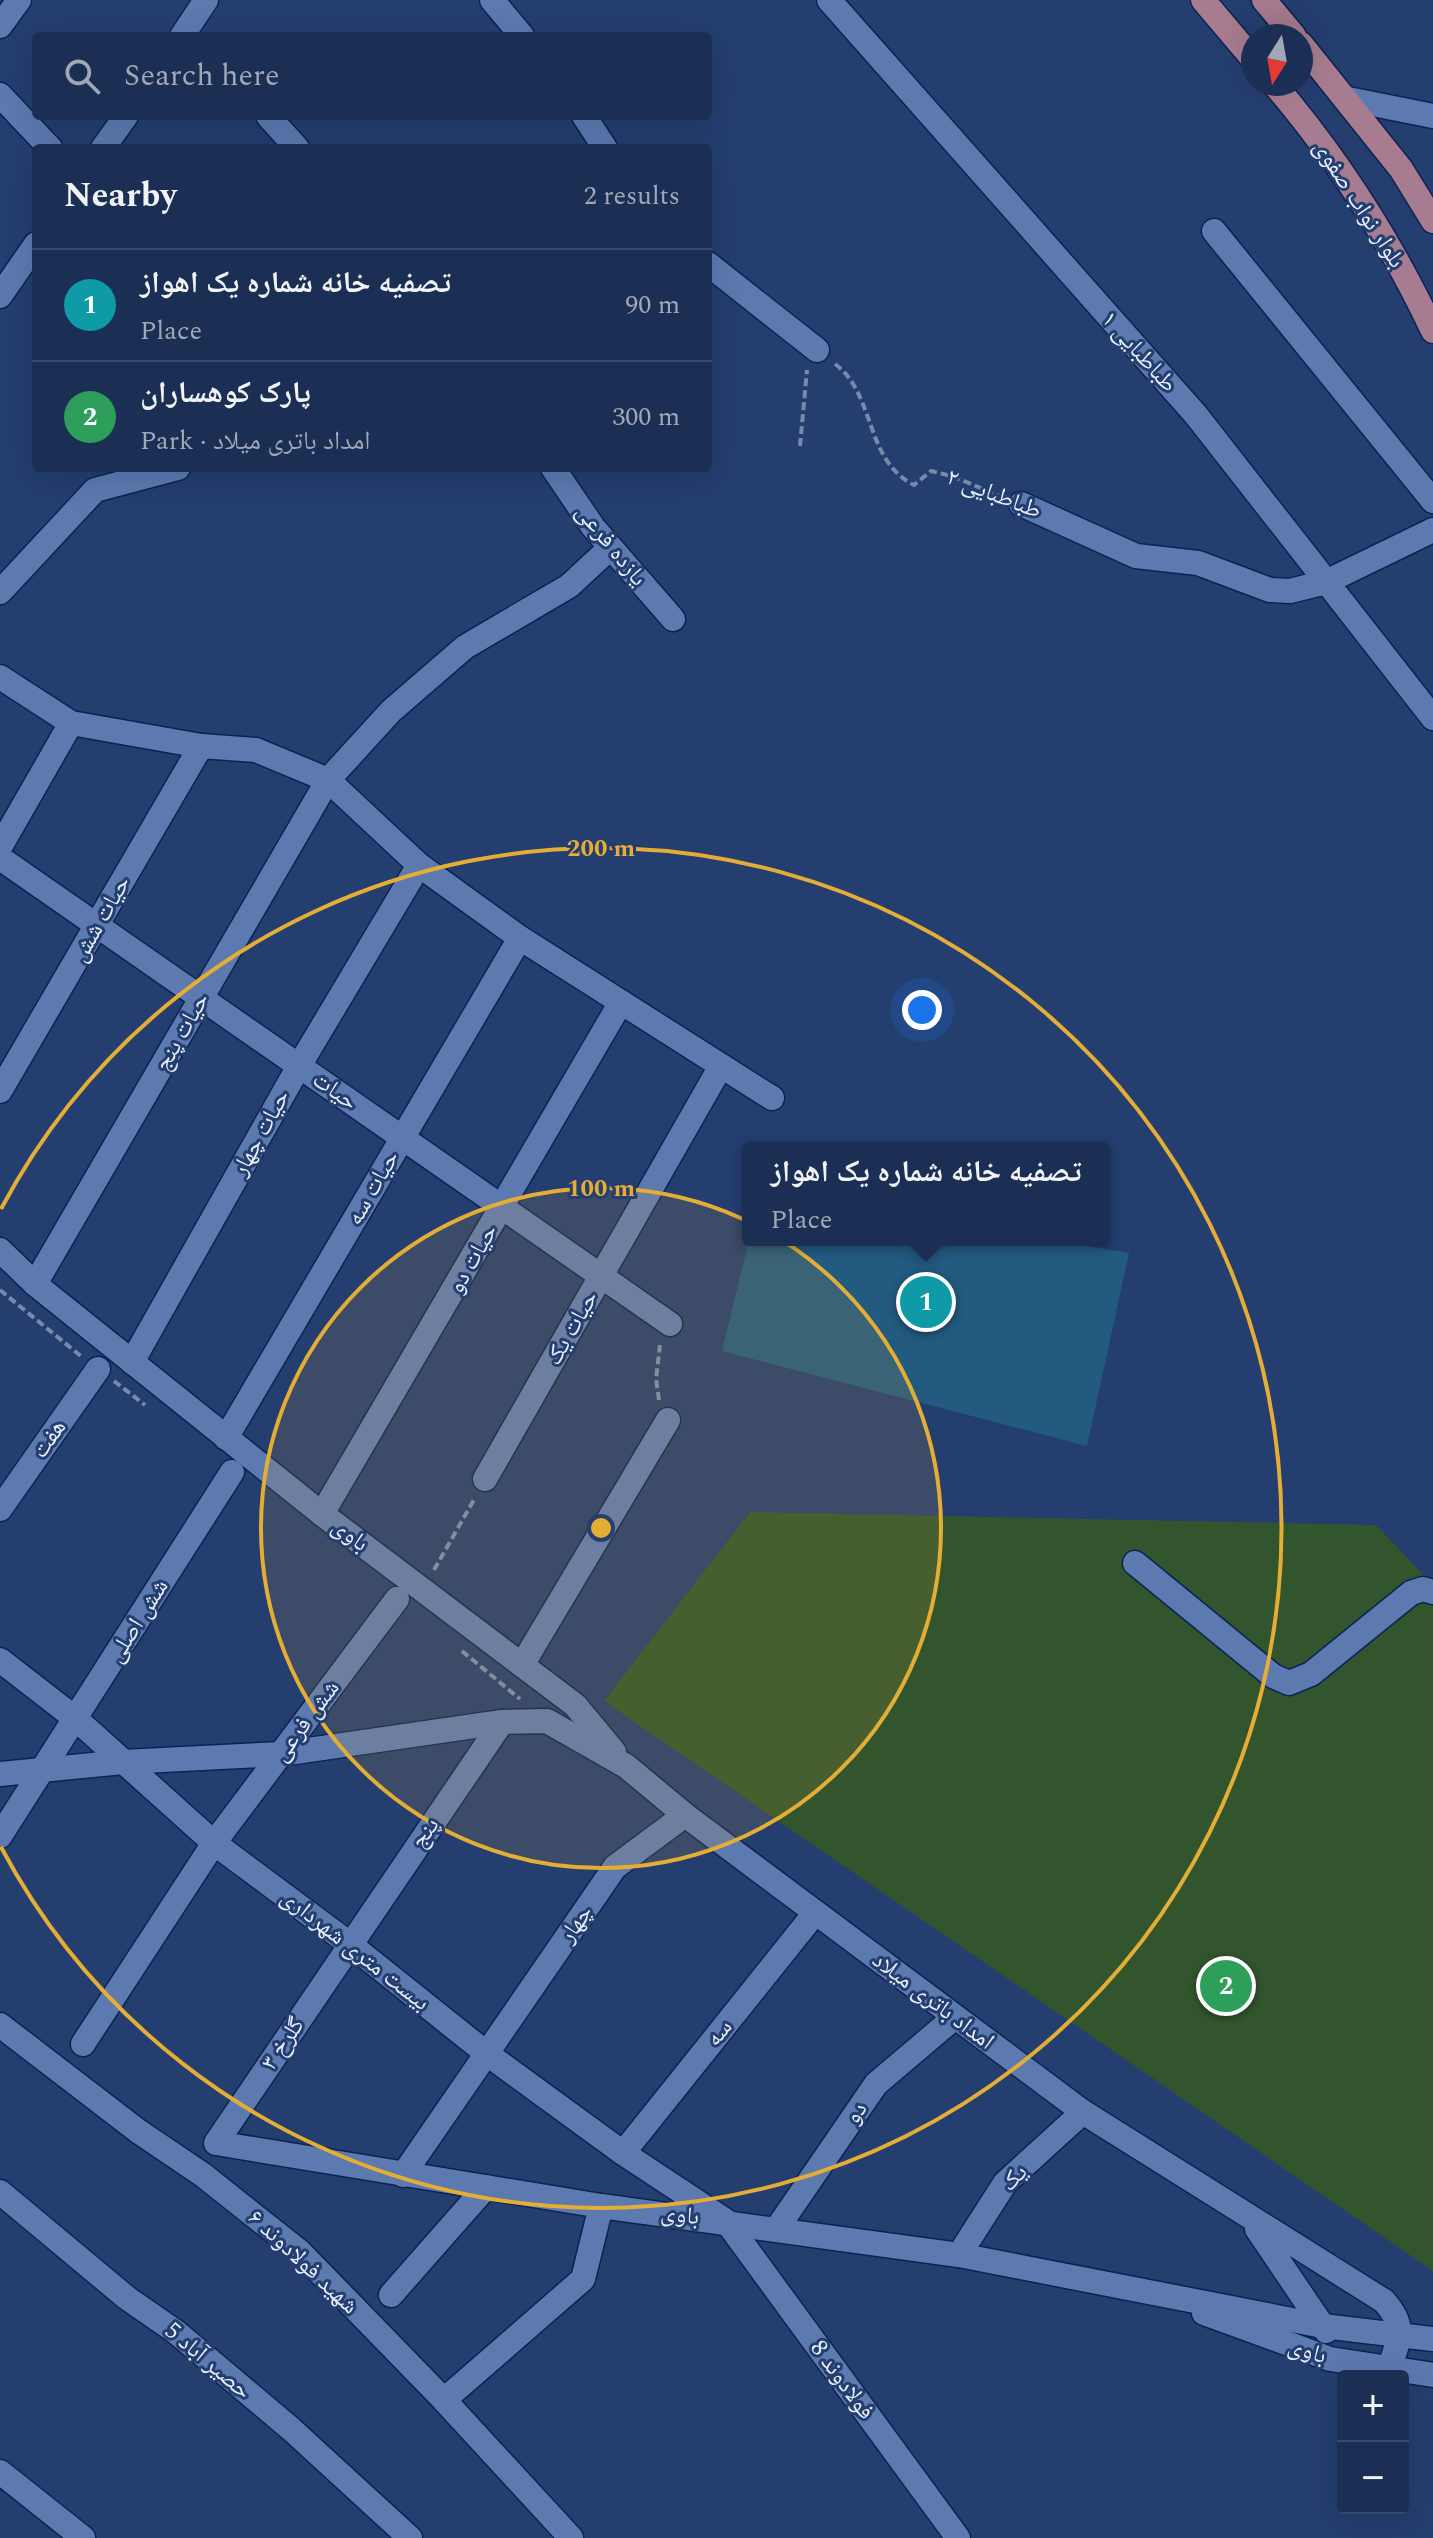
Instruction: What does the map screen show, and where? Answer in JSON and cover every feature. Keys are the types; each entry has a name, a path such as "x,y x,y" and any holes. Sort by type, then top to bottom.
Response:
{"main road":[{"path":"1203,0 1241,45"},
{"path":"1264,0 1284,24"},
{"name":"بلوار نواب صفوی","path":"1313,58 1401,169 1433,221"},
{"name":"بلوار نواب صفوی","path":"1283,96 1360,198 1414,291 1433,331"}],"street":[{"path":"0,26 19,0"},
{"path":"185,32 206,0"},
{"path":"492,0 519,32"},
{"name":"طباطبایی ۱","path":"829,0 1196,415 1433,718"},
{"path":"0,95 46,144"},
{"path":"1348,99 1433,116"},
{"path":"106,144 123,120"},
{"path":"272,120 293,144"},
{"path":"587,120 602,144"},
{"path":"1214,231 1433,501"},
{"path":"0,296 32,250"},
{"path":"712,267 817,350"},
{"path":"0,592 95,490 163,472"},
{"name":"یازده فرعی","path":"556,472 610,548 673,619"},
{"name":"طباطبایی ۲","path":"1021,504 1136,556 1198,563 1270,590 1290,591 1326,582 1433,530"},
{"name":"حیات پنج","path":"35,1284 328,780 391,711 465,647 569,586 610,548"},
{"path":"0,677 71,723 201,746 256,750 328,780 419,865 520,938 772,1098"},
{"path":"0,847 71,723"},
{"name":"حیات شش","path":"0,1091 201,746"},
{"name":"حیات","path":"0,858 670,1324"},
{"name":"حیات چهار","path":"132,1362 299,1066 419,865"},
{"name":"حیات سه","path":"226,1438 520,938"},
{"name":"حیات دو","path":"322,1514 621,1002"},
{"name":"حیات یک","path":"485,1479 721,1066"},
{"name":"باوی","path":"0,1250 35,1284 322,1514 575,1705 626,1766"},
{"name":"هفت","path":"0,1509 98,1369"},
{"path":"522,1665 668,1420"},
{"name":"شش اصلی","path":"0,1836 232,1472"},
{"path":"1135,1563 1273,1676 1289,1683 1311,1674 1411,1593 1423,1589 1433,1592"},
{"name":"شش فرعی","path":"83,2044 214,1843 397,1599"},
{"name":"بیست متری شهرداری","path":"0,1660 76,1719 214,1843 351,1945 486,2053 623,2153 726,2221"},
{"path":"0,1774 123,1762 281,1754 502,1722 547,1721 626,1766"},
{"name":"پنج","path":"351,1945 502,1722"},
{"name":"امداد باتری میلاد","path":"626,1766 685,1815 1083,2112 1251,2221 1384,2301 1398,2316 1400,2335"},
{"name":"چهار","path":"403,2175 615,1867 685,1815"},
{"name":"سه","path":"623,2153 815,1913"},
{"name":"گلرخ ۳","path":"216,2143 351,1945"},
{"name":"دو","path":"778,2227 876,2084 955,2017"},
{"name":"شهید فولادوند ۶","path":"0,2025 138,2131 203,2175 300,2252 444,2400 571,2538"},
{"name":"یک","path":"959,2255 1005,2183 1083,2112"},
{"name":"باوی","path":"216,2143 601,2206 778,2227 959,2255 1143,2288 1323,2326 1433,2339"},
{"path":"391,2295 486,2187"},
{"name":"حصیر آباد 5","path":"0,2192 96,2273 176,2332 291,2429 410,2538"},
{"path":"444,2400 583,2279 601,2206"},
{"name":"فولادوند 8","path":"726,2221 958,2538"},
{"name":"امداد باتری میلاد","path":"1251,2221 1344,2362"},
{"name":"باوی","path":"1143,2288 1280,2343 1344,2362 1433,2375"},
{"path":"1389,2369 1400,2335"},
{"path":"0,2472 83,2538"}],"path":[{"path":"800,446 805,374 817,350"},
{"name":"طباطبایی ۲","path":"817,350 847,373 880,454 899,477 914,485 931,471 952,476 1021,504"},
{"path":"668,1420 657,1393 656,1364 670,1324"},
{"path":"422,1589 485,1479"}],"green space":[{"path":"750,1512 1376,1525 1433,1585 1433,2271 604,1701"}],"building":[{"path":"748,1246 1087,1246 1129,1253 1087,1446 722,1351"}],"place":[{"name":"تصفیه خانه شماره یک اهواز","path":"926,1302"},
{"name":"پارک کوهساران","path":"1226,1986"}]}
